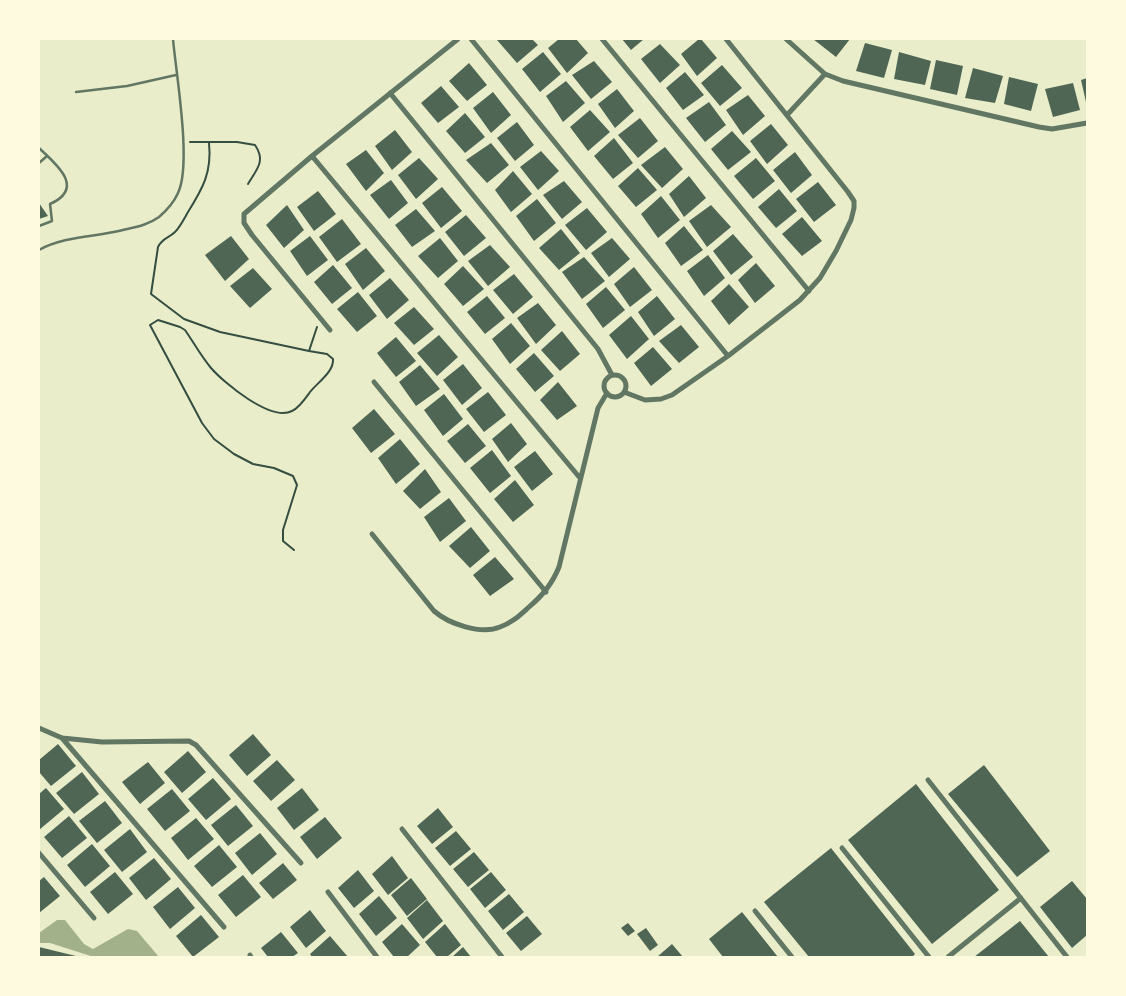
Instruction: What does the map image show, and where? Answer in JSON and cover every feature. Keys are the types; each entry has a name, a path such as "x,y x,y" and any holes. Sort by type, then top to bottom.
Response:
{"street":[{"path":"330,330 244,223 244,214 251,206 312,156 458,39"},
{"path":"471,39 728,356"},
{"path":"602,39 808,290"},
{"path":"624,392 644,400 661,399 672,395 728,356 800,300 820,278 851,220 854,201 832,170 726,39"},
{"path":"786,39 825,74 843,81 1039,127 1052,129 1087,123"},
{"path":"787,115 825,74"},
{"path":"390,93 598,349 612,375"},
{"path":"312,156 580,478"},
{"path":"612,375 623,378 626,385 624,392 616,397 607,393 604,384 607,378 612,375"},
{"path":"374,382 546,592"},
{"path":"372,534 434,611 453,624 485,630 498,628 512,622 546,592 559,567 598,408 607,393"},
{"path":"39,728 62,738 102,742 189,740 196,745 301,863"},
{"path":"62,738 224,927"},
{"path":"928,780 1067,957"},
{"path":"402,829 502,957"},
{"path":"842,848 929,957"},
{"path":"39,853 94,918"},
{"path":"328,892 378,957"},
{"path":"948,957 1021,898"},
{"path":"755,911 792,957"}],"lane":[{"path":"39,250 70,240 117,232 146,224 159,217 170,205 178,192 182,174 183,142 173,39"},
{"path":"76,92 127,86 176,75"},
{"path":"39,148 65,175 67,186 66,193 60,199 50,204 52,221 39,226"},
{"path":"39,163 48,156"}],"path":[{"path":"183,142 237,142 255,145 261,154 261,161 248,184"},
{"path":"209,143 211,157 207,177 200,192 174,233 160,241 151,294 184,319 239,337 327,354 333,359 333,364 329,372 316,384 298,406 291,412 283,414 268,410 224,382 210,368 180,327 158,320 150,325 202,423 214,439 234,454 253,464 274,468 293,476 297,485 283,530 283,542 294,550"},
{"path":"309,351 320,318"}],"shaded area":[{"path":"57,920 65,920 84,944 93,949 128,929 137,931 159,957 94,957 50,943 39,943 39,933"}],"building":[{"path":"532,39 538,45 517,63 497,40"},
{"path":"559,39 576,39 588,53 567,73 548,48"},
{"path":"622,39 644,39 631,50"},
{"path":"699,39 717,58 697,76 681,54"},
{"path":"813,39 850,39 836,57"},
{"path":"865,43 892,50 884,78 856,71"},
{"path":"660,44 680,65 660,83 641,59"},
{"path":"543,52 561,74 540,92 522,69"},
{"path":"899,52 931,61 925,85 894,79"},
{"path":"936,60 963,66 957,95 930,89"},
{"path":"594,61 612,82 591,99 572,75"},
{"path":"469,63 487,85 467,101 449,81"},
{"path":"722,65 742,88 720,106 701,83"},
{"path":"973,68 1003,76 995,103 965,98"},
{"path":"685,72 704,95 683,110 666,88"},
{"path":"1009,77 1038,84 1031,111 1004,104"},
{"path":"1087,78 1087,102 1086,102 1081,80"},
{"path":"566,81 585,103 563,122 546,96"},
{"path":"1073,83 1080,110 1053,117 1045,89"},
{"path":"441,86 459,107 438,123 421,103"},
{"path":"617,89 634,111 615,128 598,104"},
{"path":"493,92 511,115 491,133 473,108"},
{"path":"748,95 765,116 743,135 726,110"},
{"path":"709,102 726,125 705,142 686,118"},
{"path":"590,110 610,132 588,151 570,127"},
{"path":"465,113 485,137 465,153 446,131"},
{"path":"640,118 658,141 638,158 618,135"},
{"path":"517,122 534,145 515,161 497,138"},
{"path":"771,124 788,145 767,164 750,141"},
{"path":"395,130 412,152 392,170 375,146"},
{"path":"732,131 751,152 728,170 711,149"},
{"path":"614,138 633,163 613,179 594,156"},
{"path":"491,143 509,165 487,183 466,160"},
{"path":"665,147 683,169 662,188 641,165"},
{"path":"366,150 384,173 366,191 346,164"},
{"path":"541,151 559,171 538,190 520,167"},
{"path":"795,152 812,175 791,193 773,170"},
{"path":"419,158 438,179 416,199 398,175"},
{"path":"756,158 775,181 753,199 734,176"},
{"path":"638,168 657,190 636,207 618,186"},
{"path":"513,171 532,194 511,212 495,190"},
{"path":"689,176 706,198 684,217 669,194"},
{"path":"391,180 408,203 389,219 370,195"},
{"path":"564,181 582,202 562,219 543,195"},
{"path":"818,182 836,205 814,222 796,199"},
{"path":"442,187 462,211 441,228 422,203"},
{"path":"779,189 797,211 776,228 758,207"},
{"path":"318,191 336,214 314,231 297,207"},
{"path":"661,196 680,220 658,238 641,214"},
{"path":"537,199 556,223 534,241 516,216"},
{"path":"39,203 48,216 39,219"},
{"path":"287,205 304,230 284,248 266,225"},
{"path":"711,205 731,227 707,247 689,221"},
{"path":"587,208 607,232 586,250 565,225"},
{"path":"416,209 435,231 412,247 395,225"},
{"path":"466,215 486,238 464,256 445,232"},
{"path":"802,217 822,241 802,256 782,234"},
{"path":"342,219 361,244 337,262 319,237"},
{"path":"684,226 703,250 681,266 665,243"},
{"path":"561,229 580,253 559,270 539,248"},
{"path":"733,234 753,257 731,275 713,251"},
{"path":"231,236 249,259 225,281 205,255"},
{"path":"310,236 328,260 307,276 290,251"},
{"path":"440,238 458,261 438,278 418,256"},
{"path":"612,238 630,259 609,277 591,253"},
{"path":"490,245 510,267 488,286 468,261"},
{"path":"366,248 385,271 363,290 345,264"},
{"path":"708,255 725,278 704,296 687,271"},
{"path":"584,257 605,281 582,299 562,272"},
{"path":"756,263 775,286 755,303 738,280"},
{"path":"333,265 352,288 332,304 314,282"},
{"path":"463,266 484,289 463,306 444,284"},
{"path":"634,267 652,290 630,307 614,284"},
{"path":"253,268 272,289 250,308 230,286"},
{"path":"514,274 533,297 513,314 493,290"},
{"path":"390,278 409,300 387,319 369,295"},
{"path":"729,284 749,307 729,325 711,301"},
{"path":"606,287 625,310 603,328 586,304"},
{"path":"358,292 377,316 357,332 337,309"},
{"path":"487,296 505,318 485,334 467,312"},
{"path":"657,296 675,319 654,336 638,312"},
{"path":"538,303 556,325 536,344 517,318"},
{"path":"414,307 434,329 414,345 394,323"},
{"path":"631,316 649,339 627,359 609,335"},
{"path":"511,323 530,346 510,364 492,339"},
{"path":"681,325 699,347 679,363 659,341"},
{"path":"562,331 580,354 560,371 541,350"},
{"path":"439,335 458,357 437,376 417,353"},
{"path":"396,337 416,361 396,377 377,353"},
{"path":"653,347 672,369 651,386 634,363"},
{"path":"534,353 554,376 535,392 516,369"},
{"path":"463,364 482,388 462,405 443,380"},
{"path":"420,365 440,389 416,406 399,382"},
{"path":"558,382 577,406 557,420 540,400"},
{"path":"488,392 506,415 484,432 466,409"},
{"path":"444,394 463,419 443,436 424,410"},
{"path":"374,409 395,434 371,453 352,428"},
{"path":"511,423 527,444 508,462 492,439"},
{"path":"468,424 486,446 465,463 447,441"},
{"path":"400,439 420,464 396,484 378,458"},
{"path":"492,450 511,476 490,493 470,468"},
{"path":"535,451 553,474 532,491 514,467"},
{"path":"425,469 441,492 420,509 403,491"},
{"path":"515,480 534,505 513,522 494,499"},
{"path":"449,498 466,521 440,542 424,517"},
{"path":"471,527 490,551 470,568 449,546"},
{"path":"495,557 514,579 490,596 473,575"},
{"path":"253,734 271,755 247,776 229,755"},
{"path":"58,744 76,766 51,786 39,772 39,760"},
{"path":"188,751 206,772 182,793 164,772"},
{"path":"277,760 295,780 271,801 253,781"},
{"path":"148,762 165,783 140,804 122,782"},
{"path":"984,765 1050,851 1017,877 948,794"},
{"path":"82,772 99,794 74,814 56,793"},
{"path":"213,778 231,799 206,820 188,799"},
{"path":"916,784 999,890 932,944 848,840"},
{"path":"46,788 64,809 39,830 39,794"},
{"path":"302,788 319,810 294,830 277,808"},
{"path":"172,789 190,811 165,831 147,809"},
{"path":"105,801 122,823 97,843 79,821"},
{"path":"236,805 253,826 228,846 211,825"},
{"path":"438,808 453,827 432,844 417,826"},
{"path":"69,816 87,838 62,858 44,837"},
{"path":"325,817 342,838 317,859 300,837"},
{"path":"196,818 214,839 188,860 171,838"},
{"path":"130,829 147,852 122,872 104,850"},
{"path":"456,831 471,849 450,866 435,848"},
{"path":"260,833 277,854 252,875 235,853"},
{"path":"92,844 110,866 85,887 67,865"},
{"path":"219,845 237,867 212,887 194,866"},
{"path":"831,848 915,954 912,957 809,957 764,902"},
{"path":"474,852 489,870 468,887 453,869"},
{"path":"392,856 408,878 388,895 372,874"},
{"path":"154,858 171,879 146,900 129,878"},
{"path":"283,863 297,880 273,899 259,883"},
{"path":"358,870 374,891 354,908 338,888"},
{"path":"115,872 133,894 108,914 90,892"},
{"path":"491,872 506,890 485,908 470,889"},
{"path":"243,875 261,897 236,917 218,895"},
{"path":"44,877 60,896 39,913 39,881"},
{"path":"411,878 427,899 407,916 391,895"},
{"path":"1072,881 1087,899 1087,935 1072,948 1040,907"},
{"path":"178,887 195,908 170,929 153,907"},
{"path":"509,894 524,912 503,930 488,911"},
{"path":"379,896 397,918 376,936 359,914"},
{"path":"427,900 443,921 423,939 407,918"},
{"path":"310,910 326,931 306,948 290,927"},
{"path":"742,912 778,957 723,957 709,939"},
{"path":"201,915 219,937 193,957 176,936"},
{"path":"527,916 542,934 521,951 506,933"},
{"path":"1020,921 1049,957 974,957"},
{"path":"628,923 635,931 628,936 621,928"},
{"path":"402,924 420,945 407,957 394,957 382,942"},
{"path":"445,924 461,945 447,957 437,957 425,942"},
{"path":"646,928 658,945 650,951 637,934"},
{"path":"281,932 298,953 292,957 268,957 261,948"},
{"path":"330,936 348,957 312,957 310,954"},
{"path":"672,944 683,957 657,957"},
{"path":"39,947 76,956 76,957 39,957"},
{"path":"463,947 471,957 452,957"}]}
